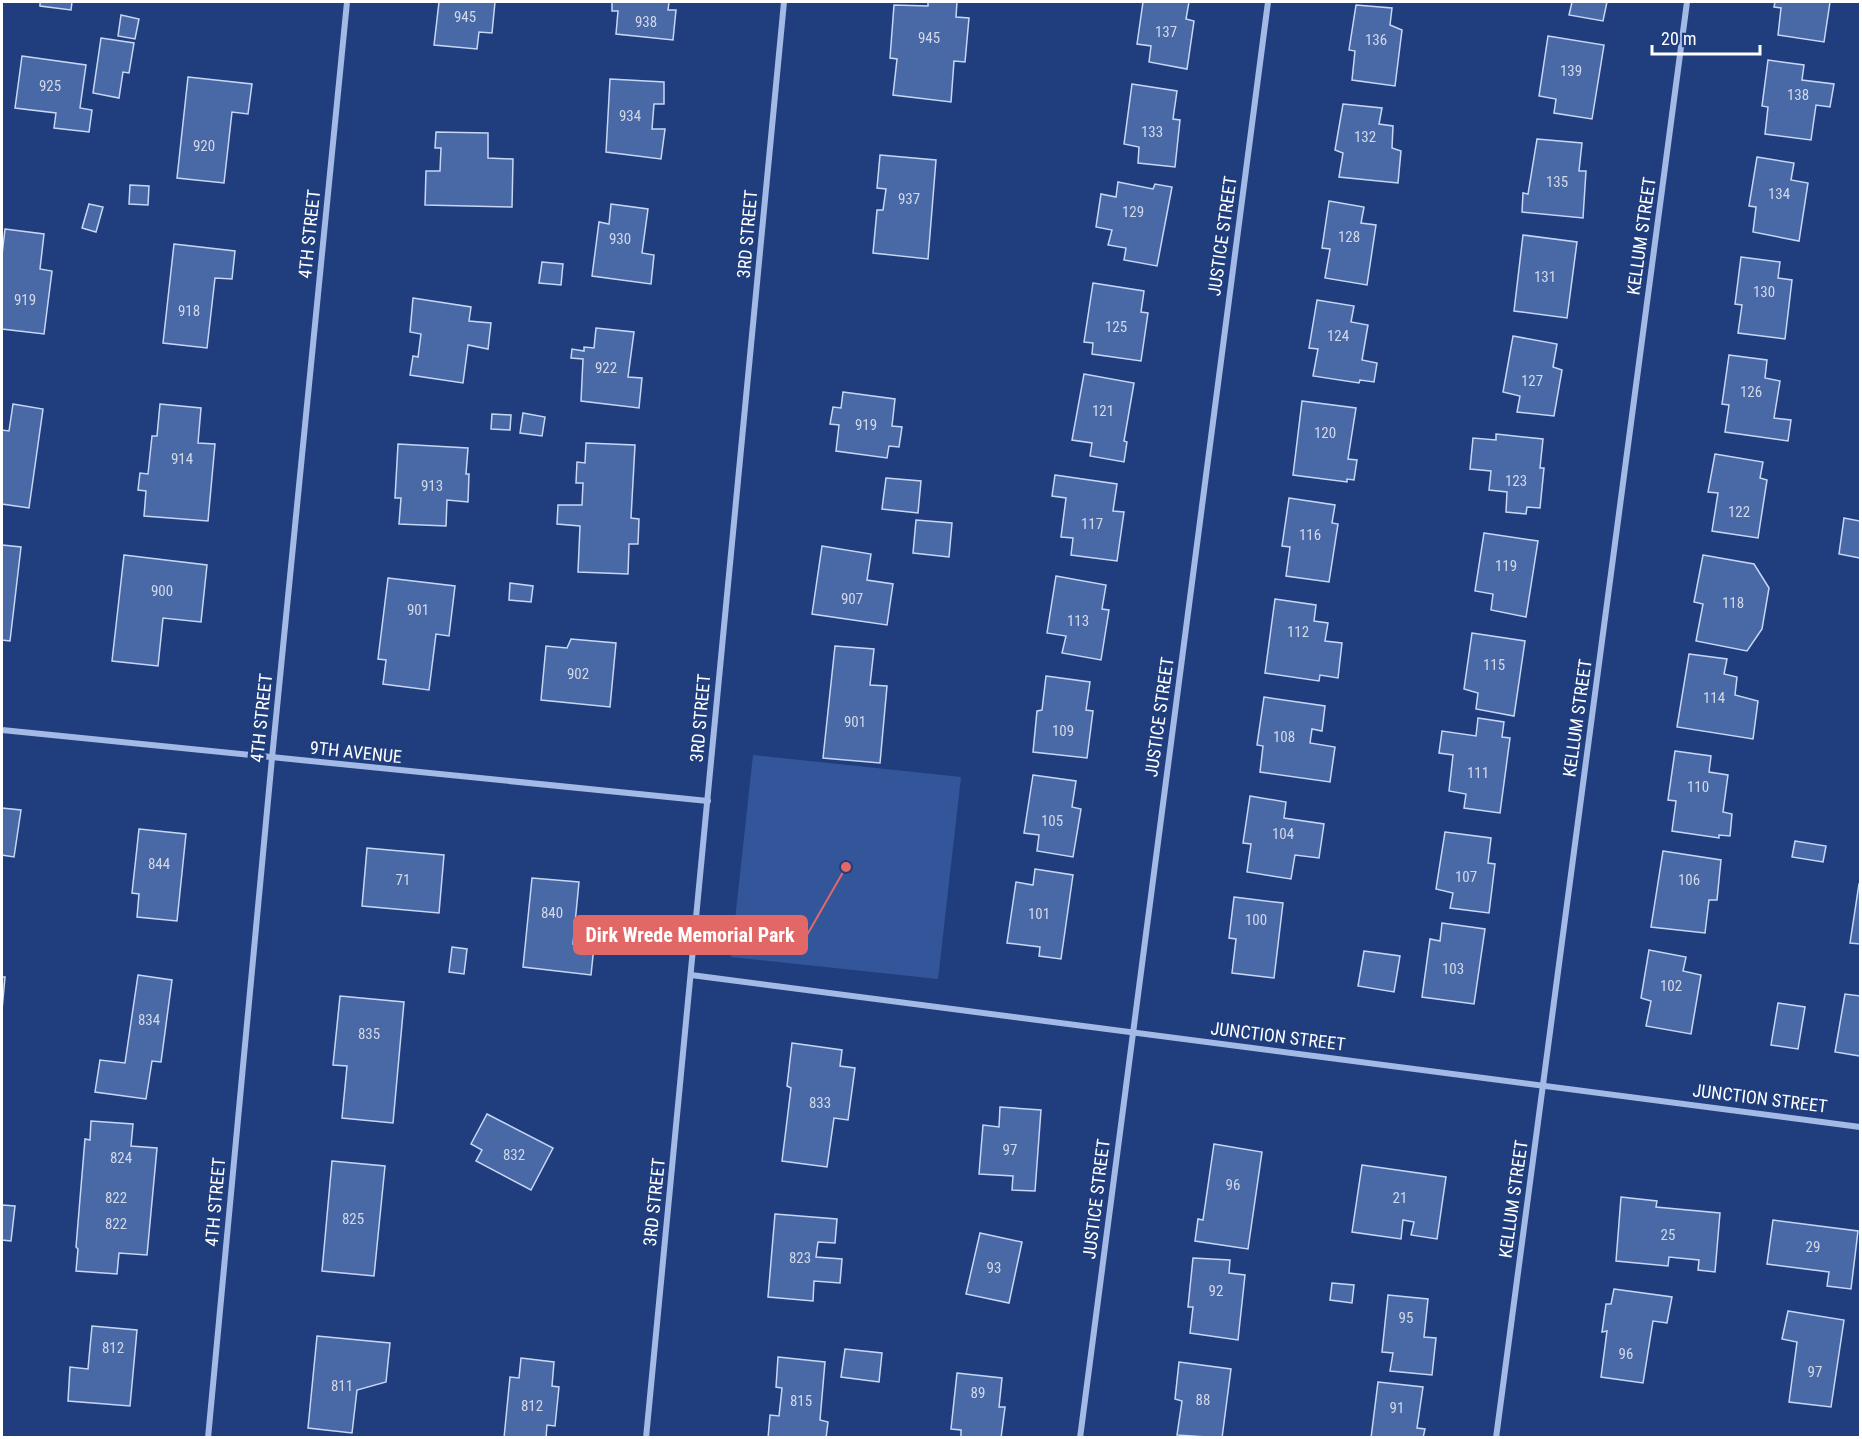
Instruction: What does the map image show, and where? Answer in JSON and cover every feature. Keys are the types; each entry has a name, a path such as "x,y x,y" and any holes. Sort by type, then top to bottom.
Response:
{"street":[{"name":"4TH STREET","path":"208,1437 347,2"},
{"name":"3RD STREET","path":"646,1437 784,2"},
{"name":"JUSTICE STREET","path":"1080,1437 1268,2"},
{"name":"KELLUM STREET","path":"1496,1437 1687,2"},
{"name":"9TH AVENUE","path":"2,730 708,801"},
{"name":"JUNCTION STREET","path":"691,975 1860,1127"}],"shaded area":[{"path":"753,755 961,777 938,979 731,957"}],"building":[{"path":"40,2 72,2 71,10 40,6"},
{"path":"439,2 495,2 492,33 479,32 477,49 434,45"},
{"path":"612,2 669,2 668,10 676,10 673,40 616,34 618,11 612,11"},
{"path":"928,2 957,2 956,17 969,18 965,62 954,61 951,102 893,95 897,59 890,58 894,5 928,6"},
{"path":"1143,2 1189,2 1186,19 1194,21 1187,69 1149,62 1151,46 1137,44"},
{"path":"1572,2 1607,2 1603,21 1569,15"},
{"path":"1775,2 1830,2 1824,42 1778,35 1781,8 1774,7"},
{"path":"1356,5 1392,8 1390,25 1402,30 1395,86 1352,80 1355,51 1349,50"},
{"path":"121,15 139,19 135,39 118,36"},
{"path":"1548,36 1604,45 1592,119 1554,113 1556,99 1539,96"},
{"path":"101,38 134,43 129,73 123,72 119,98 93,93"},
{"path":"22,56 86,65 80,108 92,110 89,132 54,128 56,113 15,108"},
{"path":"1768,60 1804,65 1802,80 1834,84 1830,107 1816,105 1811,140 1765,134 1768,107 1762,106"},
{"path":"188,77 252,84 248,114 232,112 224,183 177,178"},
{"path":"610,79 664,82 664,104 654,104 652,129 665,129 661,159 606,152"},
{"path":"1132,84 1177,91 1173,119 1180,120 1175,167 1138,163 1139,147 1124,144"},
{"path":"1343,104 1382,108 1379,124 1393,126 1392,148 1401,151 1398,183 1339,177 1343,153 1335,150"},
{"path":"436,132 488,133 488,158 513,159 512,207 425,205 426,171 440,171 441,148 435,148"},
{"path":"1537,139 1582,143 1579,171 1586,171 1583,218 1522,212 1523,193 1528,194"},
{"path":"880,155 936,160 928,259 873,253 877,210 883,210 886,189 877,188"},
{"path":"1757,157 1794,163 1791,180 1808,183 1799,241 1753,232 1756,207 1749,206"},
{"path":"1118,182 1153,189 1155,184 1172,187 1157,266 1124,260 1126,248 1108,245 1112,230 1096,227 1101,194 1116,197"},
{"path":"130,185 149,186 148,205 129,204"},
{"path":"1329,201 1364,207 1361,223 1376,225 1367,285 1325,278 1330,249 1322,248"},
{"path":"89,204 103,207 96,232 82,228"},
{"path":"611,204 648,209 642,253 654,255 651,284 592,276 599,222 609,224"},
{"path":"5,229 44,234 40,269 52,271 44,334 2,329 2,255"},
{"path":"1523,235 1577,242 1567,318 1514,311"},
{"path":"174,244 235,251 232,279 215,278 207,348 163,343"},
{"path":"1741,257 1780,262 1778,278 1792,280 1785,339 1738,333 1742,305 1735,304"},
{"path":"542,262 563,264 561,285 539,283"},
{"path":"1093,283 1144,291 1141,312 1148,313 1141,361 1092,354 1093,343 1084,342"},
{"path":"413,298 471,307 469,321 491,323 488,349 468,345 463,383 410,375 413,356 418,357 421,334 410,332"},
{"path":"1317,300 1354,306 1351,322 1368,325 1362,360 1377,363 1374,382 1360,380 1359,383 1313,376 1318,349 1309,348"},
{"path":"596,328 634,332 628,377 642,378 639,408 581,401 583,359 571,358 572,349 584,351 584,347 594,348"},
{"path":"1513,336 1557,344 1553,367 1562,370 1554,416 1517,412 1520,396 1503,392"},
{"path":"1729,355 1767,360 1765,378 1780,381 1774,418 1791,420 1788,441 1725,432 1729,405 1722,404"},
{"path":"1084,374 1134,383 1124,441 1127,442 1124,462 1090,456 1092,443 1072,440"},
{"path":"843,392 895,399 892,426 902,427 899,447 889,446 887,458 836,451 839,425 830,424 833,407 841,408"},
{"path":"1302,401 1356,408 1348,459 1357,460 1354,480 1347,479 1347,482 1293,475"},
{"path":"13,404 43,409 29,508 2,504 2,430 9,431"},
{"path":"160,404 201,408 198,443 215,444 208,521 144,516 146,491 138,490 140,473 148,474 152,436 157,436"},
{"path":"523,413 545,417 542,436 520,433"},
{"path":"492,414 511,415 510,430 491,429"},
{"path":"1496,434 1543,439 1540,468 1544,468 1540,508 1527,507 1526,514 1506,512 1507,492 1489,490 1491,471 1470,469 1473,438 1496,440"},
{"path":"586,443 635,445 631,518 639,519 638,544 629,544 628,574 578,572 580,526 557,524 558,505 582,505 583,483 576,483 577,462 585,463"},
{"path":"398,444 468,448 466,474 469,474 468,502 447,500 446,526 399,524 401,498 395,498"},
{"path":"1715,454 1763,462 1760,478 1767,480 1758,538 1712,531 1718,493 1708,492"},
{"path":"1055,475 1117,484 1113,511 1124,512 1117,561 1071,555 1073,538 1061,537 1066,498 1052,496"},
{"path":"886,478 921,481 918,513 882,509"},
{"path":"1289,498 1335,505 1332,523 1338,524 1329,582 1286,576 1290,547 1282,546"},
{"path":"1844,518 1860,521 1860,558 1839,554"},
{"path":"916,520 952,523 949,557 913,553"},
{"path":"1484,533 1538,541 1526,617 1491,610 1493,594 1475,591"},
{"path":"2,545 21,547 10,641 2,640"},
{"path":"822,546 871,554 867,580 893,584 887,625 812,614"},
{"path":"124,555 207,565 201,622 163,618 158,666 112,661"},
{"path":"1703,555 1754,564 1769,588 1762,629 1747,651 1696,641 1703,604 1694,602"},
{"path":"1056,576 1106,585 1102,609 1109,610 1101,660 1062,653 1066,636 1047,633"},
{"path":"388,578 455,586 449,636 436,634 429,690 383,684 386,660 378,659"},
{"path":"510,583 533,586 531,602 509,600"},
{"path":"1275,599 1316,605 1314,621 1328,623 1325,641 1342,643 1338,678 1320,675 1319,681 1265,673"},
{"path":"1472,633 1525,641 1514,716 1476,709 1478,693 1464,689"},
{"path":"571,639 616,643 610,707 541,700 546,646 567,648"},
{"path":"835,646 874,649 870,685 887,686 880,763 823,758"},
{"path":"1689,654 1727,659 1724,674 1737,677 1735,695 1758,701 1753,739 1677,727"},
{"path":"1046,676 1090,682 1086,710 1093,711 1087,758 1033,752 1037,711 1042,710"},
{"path":"1264,697 1325,706 1322,731 1312,729 1310,743 1335,747 1330,782 1260,772 1263,746 1257,745"},
{"path":"1478,718 1504,722 1502,737 1510,738 1500,813 1464,808 1466,794 1449,791 1453,755 1439,753 1442,731 1476,736"},
{"path":"1675,751 1711,756 1709,772 1728,775 1723,812 1732,814 1730,836 1719,835 1719,838 1672,831 1676,801 1668,800"},
{"path":"1033,775 1076,781 1072,807 1081,809 1073,857 1037,851 1039,835 1024,833"},
{"path":"1250,796 1286,802 1284,818 1324,824 1319,858 1295,855 1291,879 1247,872 1251,844 1243,843"},
{"path":"2,808 21,810 14,857 2,855"},
{"path":"139,829 186,834 177,921 137,917 139,894 132,893"},
{"path":"1445,832 1491,838 1488,863 1495,864 1489,913 1450,908 1453,893 1436,889"},
{"path":"1795,841 1826,846 1823,862 1792,857"},
{"path":"367,848 444,855 439,913 362,906"},
{"path":"1663,851 1721,860 1717,900 1709,900 1705,933 1651,927"},
{"path":"1035,869 1073,875 1061,959 1039,956 1040,947 1007,943 1016,882 1033,885"},
{"path":"532,878 579,882 573,944 594,946 591,975 523,967"},
{"path":"1860,884 1860,944 1850,943"},
{"path":"1234,897 1283,903 1274,978 1232,973 1236,939 1229,938"},
{"path":"1442,923 1485,929 1474,1004 1422,997 1430,939 1440,941"},
{"path":"452,947 467,949 464,974 449,972"},
{"path":"1649,950 1686,957 1683,971 1701,975 1691,1034 1646,1026 1651,1001 1641,998"},
{"path":"1364,951 1400,956 1394,992 1358,986"},
{"path":"138,975 172,980 161,1062 152,1061 146,1099 95,1092 100,1060 125,1063"},
{"path":"2,977 5,977 2,1010"},
{"path":"1845,994 1860,996 1860,1056 1835,1052"},
{"path":"340,996 404,1002 393,1123 342,1118 347,1066 333,1065"},
{"path":"1778,1003 1805,1007 1798,1049 1771,1045"},
{"path":"792,1043 842,1050 840,1066 855,1068 848,1120 834,1118 827,1167 782,1161 791,1088 787,1086"},
{"path":"1000,1107 1041,1110 1035,1191 1012,1190 1013,1176 979,1174 983,1125 999,1127"},
{"path":"487,1114 553,1148 531,1190 476,1161 482,1150 471,1144"},
{"path":"91,1121 133,1124 131,1146 157,1148 147,1255 119,1253 117,1274 76,1271 85,1139 90,1140"},
{"path":"1214,1144 1262,1152 1248,1249 1195,1241 1198,1219 1203,1220"},
{"path":"332,1161 385,1166 374,1276 322,1271"},
{"path":"1362,1165 1446,1177 1437,1239 1411,1235 1414,1222 1403,1220 1401,1239 1352,1232"},
{"path":"1621,1197 1657,1201 1656,1207 1720,1213 1715,1272 1698,1270 1699,1260 1669,1257 1668,1266 1616,1261"},
{"path":"2,1205 15,1206 11,1241 2,1240"},
{"path":"775,1214 837,1219 835,1243 818,1242 816,1257 842,1259 840,1283 814,1281 813,1301 768,1297"},
{"path":"1773,1220 1858,1231 1851,1289 1827,1286 1829,1272 1767,1264"},
{"path":"980,1233 1022,1242 1009,1303 966,1294"},
{"path":"1193,1258 1230,1260 1229,1273 1245,1275 1238,1340 1190,1333 1193,1307 1188,1307"},
{"path":"1332,1283 1354,1285 1352,1303 1330,1300"},
{"path":"1614,1289 1672,1297 1667,1323 1653,1321 1643,1383 1601,1377 1607,1331 1602,1332 1606,1304 1611,1304"},
{"path":"1388,1295 1428,1299 1424,1337 1436,1338 1432,1375 1390,1371 1393,1353 1382,1352"},
{"path":"1788,1311 1844,1320 1831,1407 1789,1402 1797,1342 1782,1339"},
{"path":"92,1326 137,1330 130,1406 68,1401 70,1367 88,1369"},
{"path":"317,1336 390,1343 386,1382 357,1390 352,1433 308,1428"},
{"path":"845,1349 882,1353 879,1382 841,1377"},
{"path":"778,1357 825,1362 820,1420 828,1422 826,1438 768,1438 770,1415 779,1416 782,1388 776,1387"},
{"path":"521,1358 554,1362 552,1386 559,1387 555,1426 547,1425 546,1438 504,1438 510,1377 519,1378"},
{"path":"1179,1362 1231,1369 1222,1438 1177,1435 1182,1401 1175,1399"},
{"path":"957,1373 1002,1378 999,1407 1005,1407 1001,1438 961,1438 961,1430 951,1429"},
{"path":"1378,1382 1423,1387 1417,1428 1425,1429 1423,1438 1371,1438"}],"place":[{"name":"Dirk Wrede Memorial Park","path":"846,867"}]}
